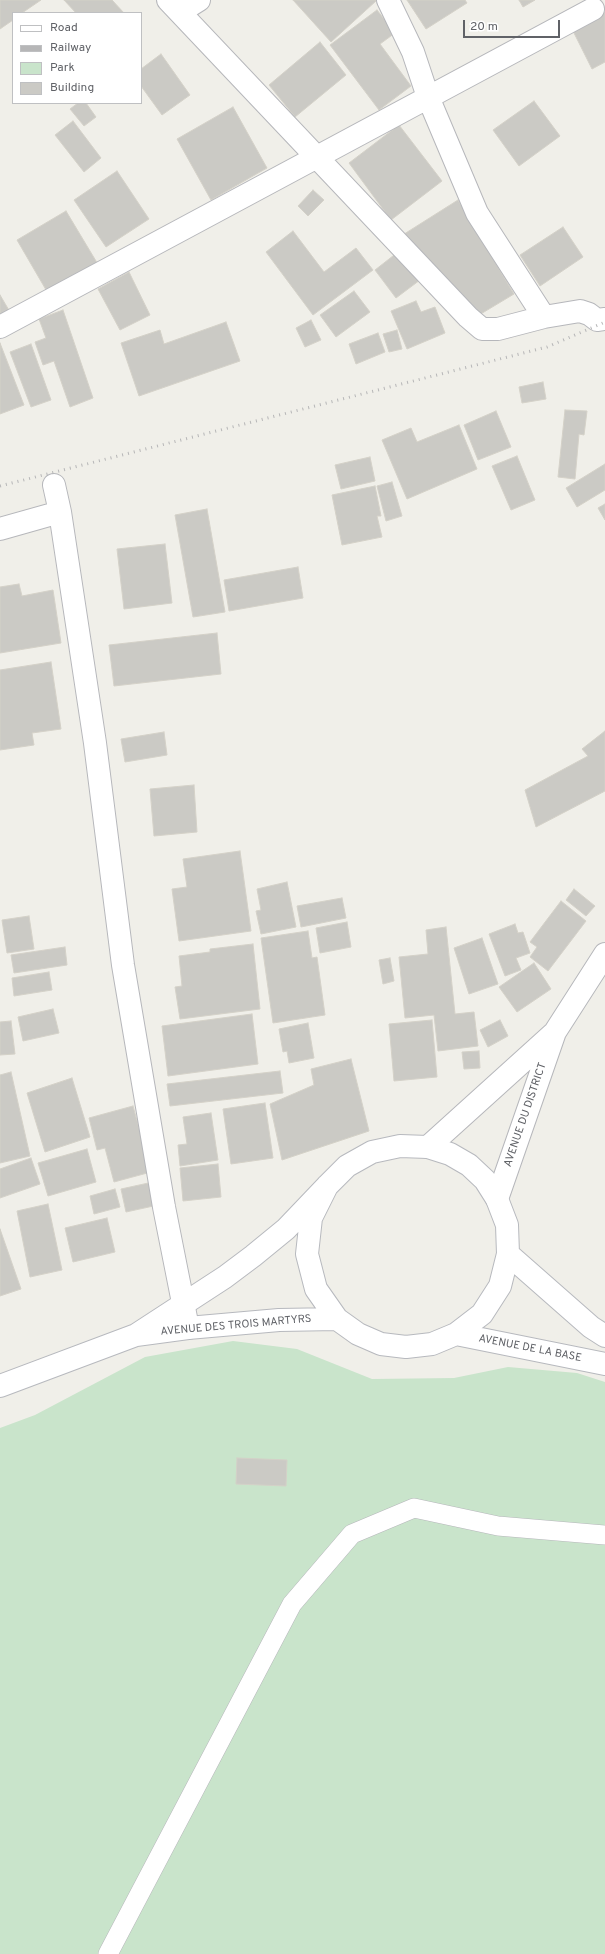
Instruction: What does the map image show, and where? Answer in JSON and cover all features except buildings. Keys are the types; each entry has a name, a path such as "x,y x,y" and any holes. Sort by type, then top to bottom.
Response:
{"street":[{"path":"199,0 174,6 468,317 482,329 498,329 544,317 580,311 589,314 597,320 605,318"},
{"path":"388,0 413,52 428,97 477,213 544,317"},
{"path":"0,327 593,9"},
{"path":"54,485 60,512 95,743 123,965 164,1207 188,1328"},
{"path":"0,529 60,512"},
{"name":"AVENUE DU DISTRICT","path":"498,1199 555,1032 605,954"},
{"name":"AVENUE DU DISTRICT","path":"428,1147 555,1032"},
{"name":"AVENUE DE LA BASE","path":"400,1146 428,1147 450,1154 469,1165 485,1180 498,1199 507,1225 508,1254 500,1286 486,1309 482,1314 456,1334 432,1344 413,1346 381,1344 358,1334 337,1319 316,1289 307,1254 311,1218 327,1186 347,1166 372,1152 400,1146"},
{"name":"AVENUE DES TROIS MARTYRS","path":"136,1335 225,1277 253,1256 286,1229 327,1186"},
{"path":"508,1254 591,1327 605,1336"},
{"name":"AVENUE DES TROIS MARTYRS","path":"0,1386 136,1335 188,1328 279,1320 337,1319"},
{"name":"AVENUE DE LA BASE","path":"456,1334 605,1364"}],"lane":[{"path":"108,1954 292,1604 352,1534 414,1508 498,1526 605,1535"}],"green space":[{"path":"233,1341 297,1349 372,1379 454,1378 508,1367 577,1373 605,1382 605,1954 0,1954 0,1428 35,1415 145,1357"}],"railway":[{"path":"0,486 547,347 605,322"}]}
